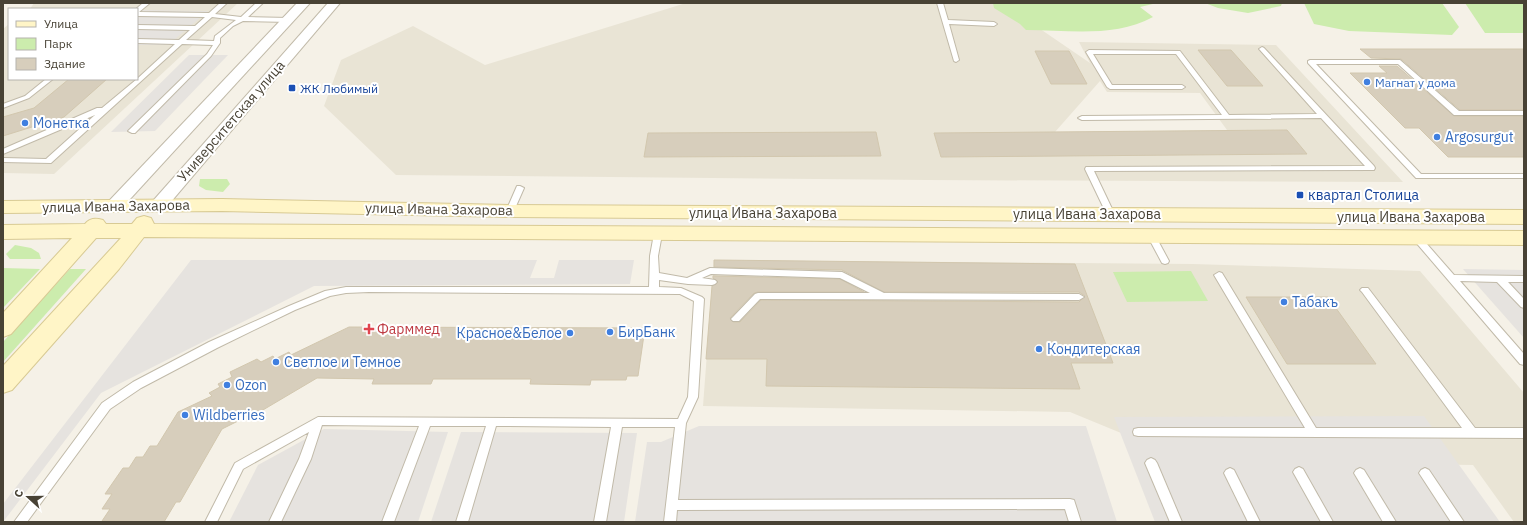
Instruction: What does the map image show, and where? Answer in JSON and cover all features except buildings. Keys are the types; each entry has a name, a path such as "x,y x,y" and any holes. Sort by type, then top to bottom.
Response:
{"main road":[{"name":"Университетская улица","path":"3,328 114,206"},
{"name":"Университетская улица","path":"3,383 111,264 158,206"},
{"name":"улица Ивана Захарова","path":"3,207 378,207 510,211 1524,217"},
{"name":"улица Ивана Захарова","path":"3,232 442,231 658,234 1151,235 1524,238"}],"street":[{"name":"Университетская улица","path":"114,206 304,3"},
{"name":"Университетская улица","path":"158,206 334,3"}],"lane":[{"path":"138,10 147,3"},
{"path":"138,79 224,3"},
{"path":"132,131 209,55 217,43 217,37 222,31 242,19 260,3"},
{"path":"940,3 956,60"},
{"path":"138,14 210,15 242,19 289,20"},
{"path":"140,41 175,15"},
{"path":"945,22 994,24"},
{"path":"138,27 196,28"},
{"path":"140,41 217,43"},
{"path":"1111,215 1089,169 1371,168 1262,49"},
{"path":"1182,87 1110,87 1089,52 1178,52 1227,117"},
{"path":"1524,113 1457,113 1400,62 1310,62 1419,176 1524,176"},
{"path":"3,106 27,97 49,80"},
{"path":"3,160 48,161 137,80"},
{"path":"3,152 107,107"},
{"path":"1082,118 1324,116"},
{"path":"510,211 520,188"},
{"path":"654,290 654,256 658,234"},
{"path":"1151,235 1164,261"},
{"path":"1416,237 1524,361"},
{"path":"688,281 710,271 842,275 882,295"},
{"path":"1219,275 1313,432"},
{"path":"654,276 688,281 712,282"},
{"path":"1452,278 1524,279"},
{"path":"1500,279 1524,305"},
{"path":"20,522 106,406 137,385 213,345 328,293 346,290 654,290 681,291 699,299 693,397 680,423 670,522"},
{"path":"1365,290 1472,433"},
{"path":"736,319 758,296 882,295 1078,297"},
{"path":"210,522 239,466 318,421 680,423"},
{"path":"275,522 305,459 318,421"},
{"path":"388,522 426,422"},
{"path":"600,522 617,422"},
{"path":"462,522 492,423"},
{"path":"1138,432 1524,433"},
{"path":"1151,463 1176,522"},
{"path":"1299,472 1327,522"},
{"path":"1360,472 1390,522"},
{"path":"1230,473 1254,522"},
{"path":"1425,473 1458,522"},
{"path":"672,505 1070,504 1075,522"}],"shaded area":[{"path":"34,3 238,3 54,174 3,173 3,29 8,25 8,80 138,80 138,8 31,8"},
{"path":"686,3 994,3 1030,22 1090,63 1079,42 1276,45 1403,182 927,180 396,175 324,106 341,60 413,26 485,65","holes":["1100,81 1107,92 1200,93 1227,130 1055,132"]},
{"path":"138,10 208,11 168,45 138,45"},
{"path":"189,55 228,55 155,131 111,132"},
{"path":"191,260 537,260 530,278 554,278 559,260 634,260 630,284 314,286 101,393 3,522 3,504"},
{"path":"714,260 1193,264 1420,271 1524,393 1524,522 1514,522 1473,465 1189,461 1070,412 703,406"},
{"path":"1463,269 1524,270 1524,338"},
{"path":"1424,416 1500,522 1155,522 1114,417"},
{"path":"699,426 1086,426 1117,522 635,522 647,442 661,442"},
{"path":"324,429 448,432 418,522 229,522 258,465"},
{"path":"461,432 637,433 624,522 431,522"}],"green space":[{"path":"993,3 1157,3 1140,7 1153,17 1138,24 1107,30 1075,31 1026,30 1020,24 994,8"},
{"path":"1205,3 1282,3 1281,6 1248,13 1218,8"},
{"path":"1304,3 1442,3 1459,27 1452,35 1349,31 1314,24"},
{"path":"1465,3 1524,3 1524,33 1485,33"},
{"path":"200,179 227,179 230,184 223,192 206,190 199,186"},
{"path":"15,245 31,248 39,253 41,259 10,259 6,254"},
{"path":"3,268 40,269 3,308"},
{"path":"70,269 86,269 3,362 3,342"},
{"path":"1191,271 1208,301 1127,302 1113,272"}],"place":[{"name":"Магнат у дома","path":"1367,82"},
{"name":"ЖК Любимый","path":"292,88"},
{"name":"Монетка","path":"25,123"},
{"name":"Argosurgut","path":"1437,137"},
{"name":"квартал Столица","path":"1300,195"},
{"name":"Табакъ","path":"1284,302"},
{"name":"Фарммед","path":"369,329"},
{"name":"БирБанк","path":"610,332"},
{"name":"Красное&Белое","path":"570,333"},
{"name":"Кондитерская","path":"1039,349"},
{"name":"Светлое и Темное","path":"276,362"},
{"name":"Ozon","path":"227,385"},
{"name":"Wildberries","path":"185,415"}]}
